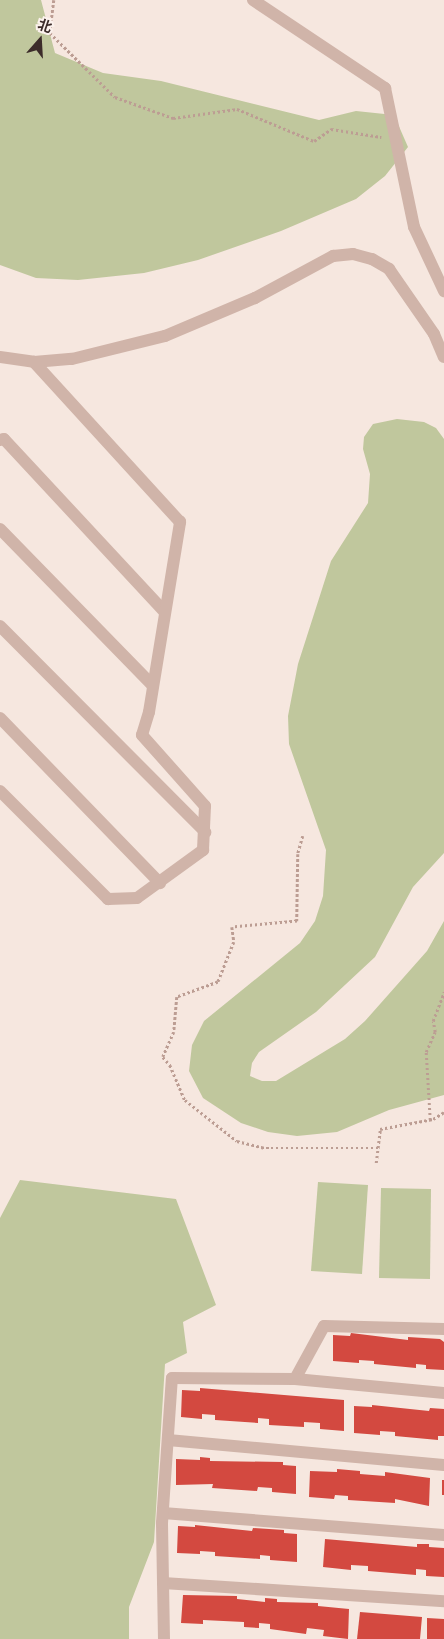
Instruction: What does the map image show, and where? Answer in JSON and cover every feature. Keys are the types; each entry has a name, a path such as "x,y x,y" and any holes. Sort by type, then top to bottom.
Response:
{"street":[{"path":"253,0 385,88 414,227 444,291"},
{"path":"0,357 34,362 72,359 165,336 255,298 333,256 352,254 372,259 389,269 434,334 444,357"},
{"path":"0,791 108,899 137,898 203,850 205,806 142,735 153,686 180,522 34,362"},
{"path":"0,440 4,439 165,612"},
{"path":"0,529 153,686"},
{"path":"0,626 205,832"},
{"path":"0,718 160,883"},
{"path":"295,1379 324,1326 444,1329"},
{"path":"164,1639 163,1513 172,1378 295,1379 444,1393"},
{"path":"168,1440 444,1465"},
{"path":"163,1513 444,1535"},
{"path":"163,1583 444,1601"}],"path":[{"path":"54,0 50,33 115,97 173,118 238,109 314,141 331,128 396,140"},
{"path":"303,836 298,854 297,921 232,927 234,942 218,982 177,997 174,1032 163,1057 170,1065 185,1100 237,1141 266,1148 378,1148"},
{"path":"430,1120 426,1052 435,1032 433,1021 444,992"},
{"path":"376,1162 380,1129 430,1120 444,1112"}],"green space":[{"path":"0,0 41,0 55,53 103,73 161,81 319,120 356,111 394,115 408,147 385,176 356,199 281,231 198,260 144,273 78,280 36,278 0,265"},
{"path":"397,419 424,422 436,428 444,439 444,853 413,887 375,957 316,1012 259,1052 252,1063 250,1076 262,1081 276,1081 345,1039 365,1021 427,951 444,921 444,1095 389,1110 337,1132 297,1136 268,1132 241,1123 203,1098 189,1071 192,1045 204,1021 300,943 315,921 323,896 326,850 289,744 288,716 298,664 331,561 368,503 370,474 363,449 364,437 373,424"},
{"path":"20,1180 176,1199 216,1305 183,1322 187,1353 165,1364 154,1542 129,1607 129,1639 0,1639 0,1218"},
{"path":"318,1182 368,1185 362,1274 311,1271"},
{"path":"381,1188 431,1189 430,1279 379,1278"}],"building":[{"path":"351,1333 408,1340 408,1337 440,1339 444,1342 444,1370 426,1369 426,1365 416,1364 416,1368 374,1364 374,1361 359,1360 359,1363 333,1361 333,1335 350,1336"},
{"path":"200,1388 344,1400 344,1431 320,1429 320,1423 304,1422 304,1427 269,1425 269,1419 258,1418 258,1423 215,1420 215,1415 202,1414 202,1419 181,1417 182,1390 200,1391"},
{"path":"372,1405 429,1411 430,1408 444,1409 444,1436 438,1436 438,1440 395,1436 395,1432 380,1431 380,1435 354,1433 354,1406 372,1407"},
{"path":"200,1457 210,1458 210,1461 283,1462 283,1465 296,1466 296,1494 272,1492 272,1488 258,1487 257,1491 212,1488 213,1484 176,1485 176,1459 200,1460"},
{"path":"337,1469 360,1471 360,1474 385,1476 385,1472 430,1478 429,1506 395,1499 395,1503 348,1500 348,1496 335,1495 334,1499 309,1497 310,1471 337,1472"},
{"path":"442,1480 444,1480 444,1495 442,1495"},
{"path":"195,1525 252,1531 253,1528 284,1530 284,1533 297,1534 297,1562 270,1560 270,1556 260,1555 260,1559 215,1556 215,1552 200,1551 200,1554 177,1553 178,1526 195,1527"},
{"path":"325,1539 417,1547 417,1544 429,1544 429,1547 444,1548 444,1577 426,1576 426,1570 416,1569 416,1575 368,1571 368,1566 351,1565 351,1570 323,1567"},
{"path":"183,1595 237,1596 237,1599 265,1602 265,1598 277,1599 277,1602 318,1603 318,1606 349,1609 348,1639 323,1636 324,1630 307,1628 306,1634 270,1629 270,1624 259,1623 259,1628 244,1627 244,1622 203,1620 203,1624 181,1623"},
{"path":"360,1612 422,1617 420,1639 357,1639"},
{"path":"427,1618 444,1619 444,1639 427,1639"}]}
